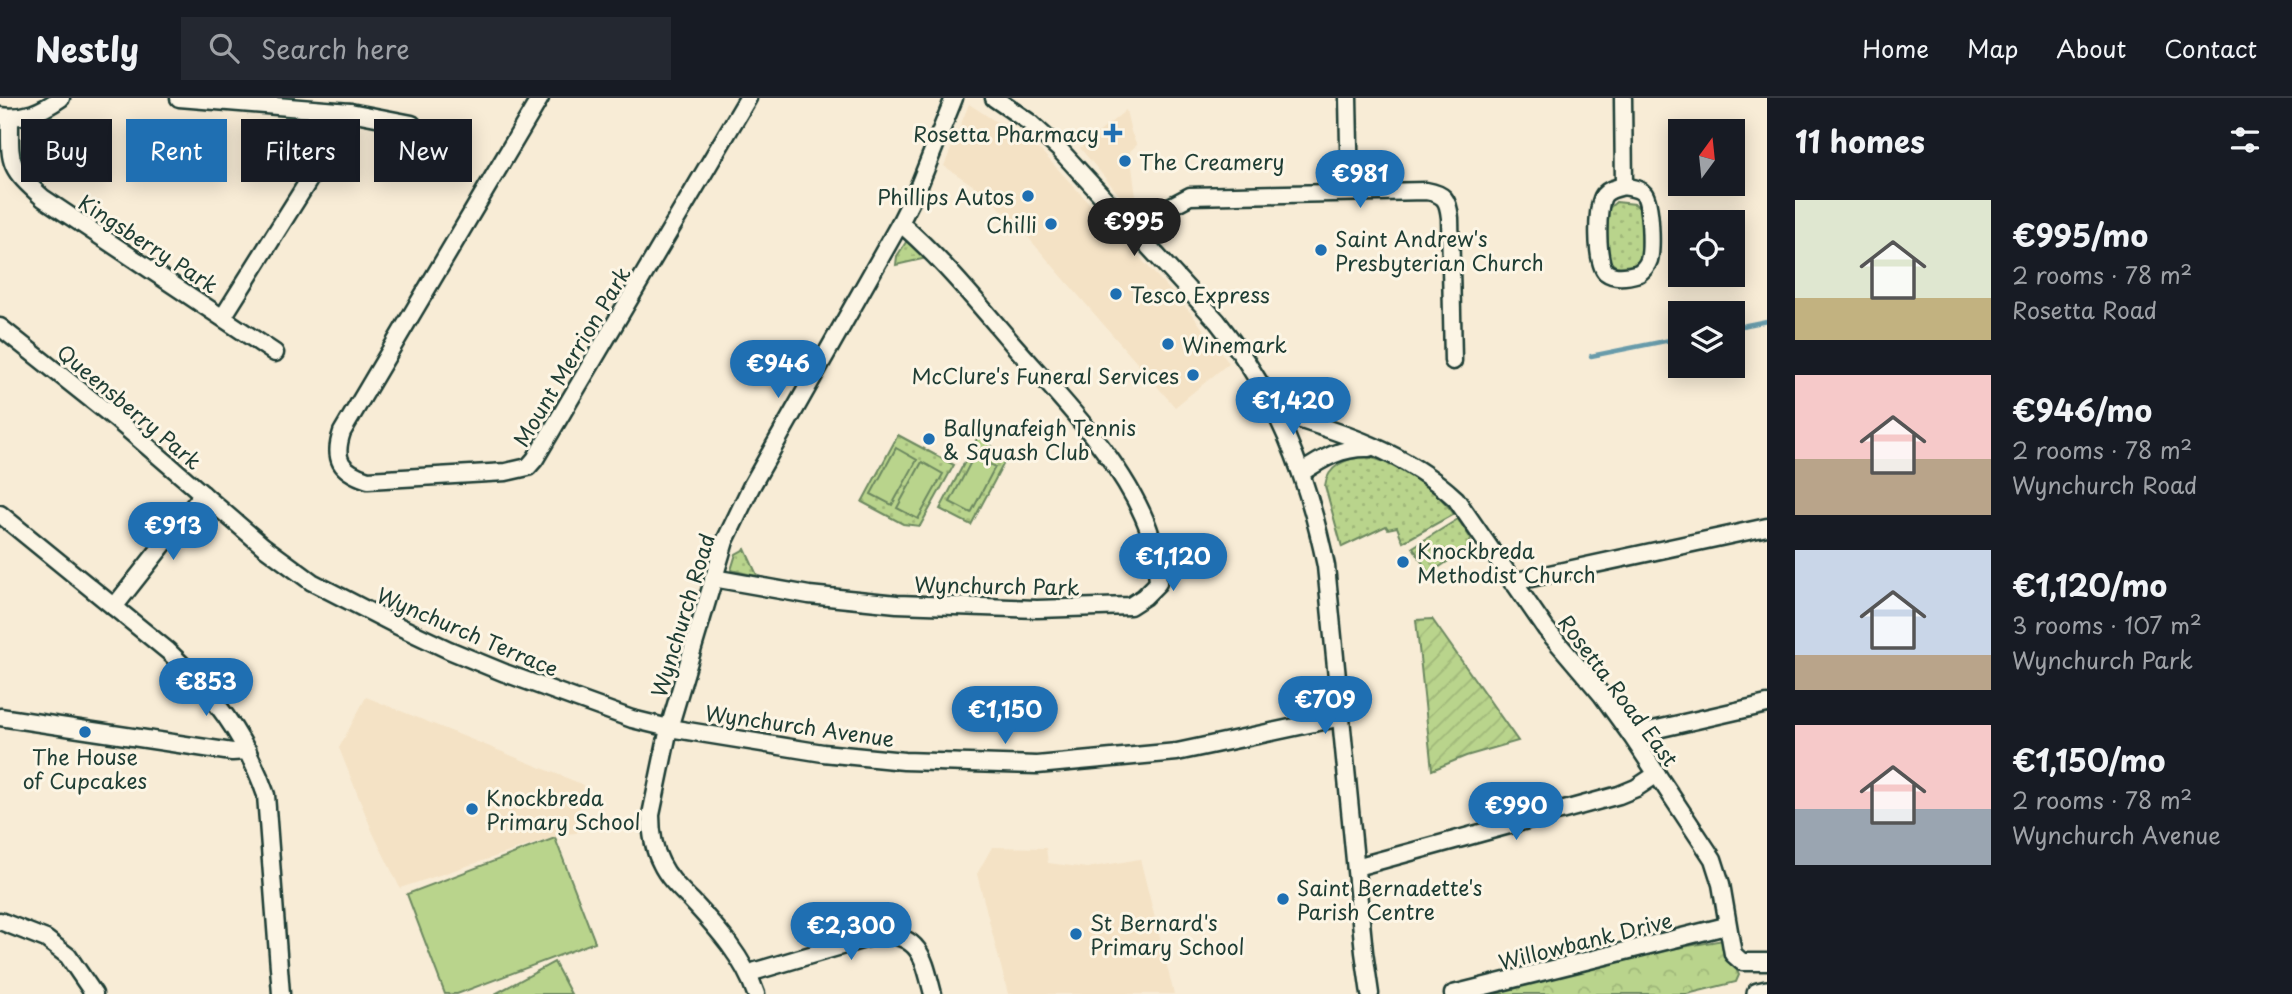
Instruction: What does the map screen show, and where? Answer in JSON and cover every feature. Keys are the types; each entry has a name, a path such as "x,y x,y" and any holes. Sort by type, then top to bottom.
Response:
{"highway":[{"path":"1758,994 1767,992"}],"street":[{"path":"5,117 40,113 61,98"},
{"path":"178,98 350,112 386,119"},
{"name":"Mount Merrion Park","path":"540,98 342,432 337,446 338,458 354,475 368,480 506,472 528,467 535,460 748,98"},
{"name":"Wynchurch Road","path":"756,994 741,960 671,880 655,849 651,815 669,728 725,541 751,487 900,223 920,183 954,98"},
{"path":"994,98 1029,122 1059,149 1217,321 1238,348 1276,412 1301,473 1318,526 1326,566 1370,994"},
{"path":"1348,98 1350,192"},
{"path":"1623,98 1624,187"},
{"path":"223,317 350,112"},
{"name":"Kingsberry Park","path":"5,117 12,164 26,183 43,198 275,353"},
{"path":"1624,187 1635,188 1644,194 1649,205 1650,252 1648,261 1639,273 1616,276 1608,274 1602,268 1599,256 1599,207 1604,195 1612,188 1624,187"},
{"path":"1138,236 1171,206 1190,196 1426,191 1437,193 1449,206 1453,361"},
{"name":"Wynchurch Park","path":"713,578 809,595 897,604 1037,609 1130,606 1158,583 1156,557 1150,534 1128,486 1114,464 979,304 900,223"},
{"name":"Queensberry Park","path":"0,327 117,419 263,546"},
{"name":"Rosetta Road East","path":"1276,412 1321,426 1408,462 1437,481 1456,499 1546,629 1602,695 1631,735 1713,859 1721,884 1730,946 1737,960 1767,962"},
{"path":"1321,426 1327,441 1326,457"},
{"path":"1301,473 1326,457 1350,449 1378,448"},
{"path":"114,607 203,494"},
{"path":"0,514 189,671 222,709 248,751 266,795 281,994"},
{"path":"1512,582 1767,527"},
{"name":"Wynchurch Terrace","path":"263,546 312,582 449,650 599,708 669,728"},
{"path":"1631,735 1767,704"},
{"path":"0,717 232,752 248,751"},
{"name":"Wynchurch Avenue","path":"669,728 823,754 904,761 1037,765 1177,752 1342,717"},
{"path":"1356,867 1619,795 1657,774"},
{"path":"0,920 46,939 68,956 94,994"},
{"name":"Willowbank Drive","path":"1453,994 1726,926"},
{"path":"749,975 882,934 897,935 914,945 924,959 933,994"}],"shaded area":[{"path":"969,104 1042,152 1191,313 1229,363 1175,407 1014,221 980,190 944,166"},
{"path":"1126,110 1137,145 1130,151 1137,205 1132,210 1080,148"},
{"name":"Knockbreda Primary School","path":"366,697 584,785 577,833 564,834 400,888 373,833 339,748"},
{"name":"St Bernard's Primary School","path":"992,847 1046,848 1048,863 1087,868 1140,859 1174,994 1008,994 977,874"}],"green space":[{"path":"1616,202 1635,204 1641,210 1642,255 1638,264 1617,267 1608,260 1607,214 1608,209"},
{"path":"908,239 927,258 896,265 897,256"},
{"path":"980,433 1005,461 971,525 940,509"},
{"path":"898,435 954,465 920,526 903,524 862,502"},
{"path":"896,448 917,460 892,505 871,494"},
{"path":"974,456 995,467 971,513 950,502"},
{"path":"1365,456 1415,477 1436,494 1454,514 1403,542 1397,527 1388,529 1386,526 1342,547 1325,486 1330,473 1339,464"},
{"path":"922,462 943,474 918,519 897,508"},
{"path":"1458,519 1471,539 1469,547 1429,574 1413,547"},
{"path":"745,549 756,576 731,570 736,554"},
{"path":"1432,619 1518,741 1466,756 1432,770 1416,620"},
{"path":"555,838 595,942 457,994 445,994 407,894"},
{"path":"1723,940 1739,975 1736,982 1687,994 1485,994 1659,951"},
{"path":"554,962 571,994 495,994"}],"waterway":[{"path":"1745,325 1767,321"},
{"path":"1591,356 1668,340"}],"place":[{"name":"Rosetta Pharmacy","path":"1113,133"},
{"name":"The Creamery","path":"1125,161"},
{"name":"Phillips Autos","path":"1028,196"},
{"name":"Chilli","path":"1051,224"},
{"name":"Saint Andrew's Presbyterian Church","path":"1321,250"},
{"name":"Tesco Express","path":"1116,294"},
{"name":"Winemark","path":"1168,344"},
{"name":"McClure's Funeral Services","path":"1193,375"},
{"name":"Ballynafeigh Tennis & Squash Club","path":"929,439"},
{"name":"Knockbreda Methodist Church","path":"1403,562"},
{"name":"The House of Cupcakes","path":"85,732"},
{"name":"Knockbreda Primary School","path":"472,809"},
{"name":"Saint Bernadette's Parish Centre","path":"1283,899"},
{"name":"St Bernard's Primary School","path":"1076,934"}]}
